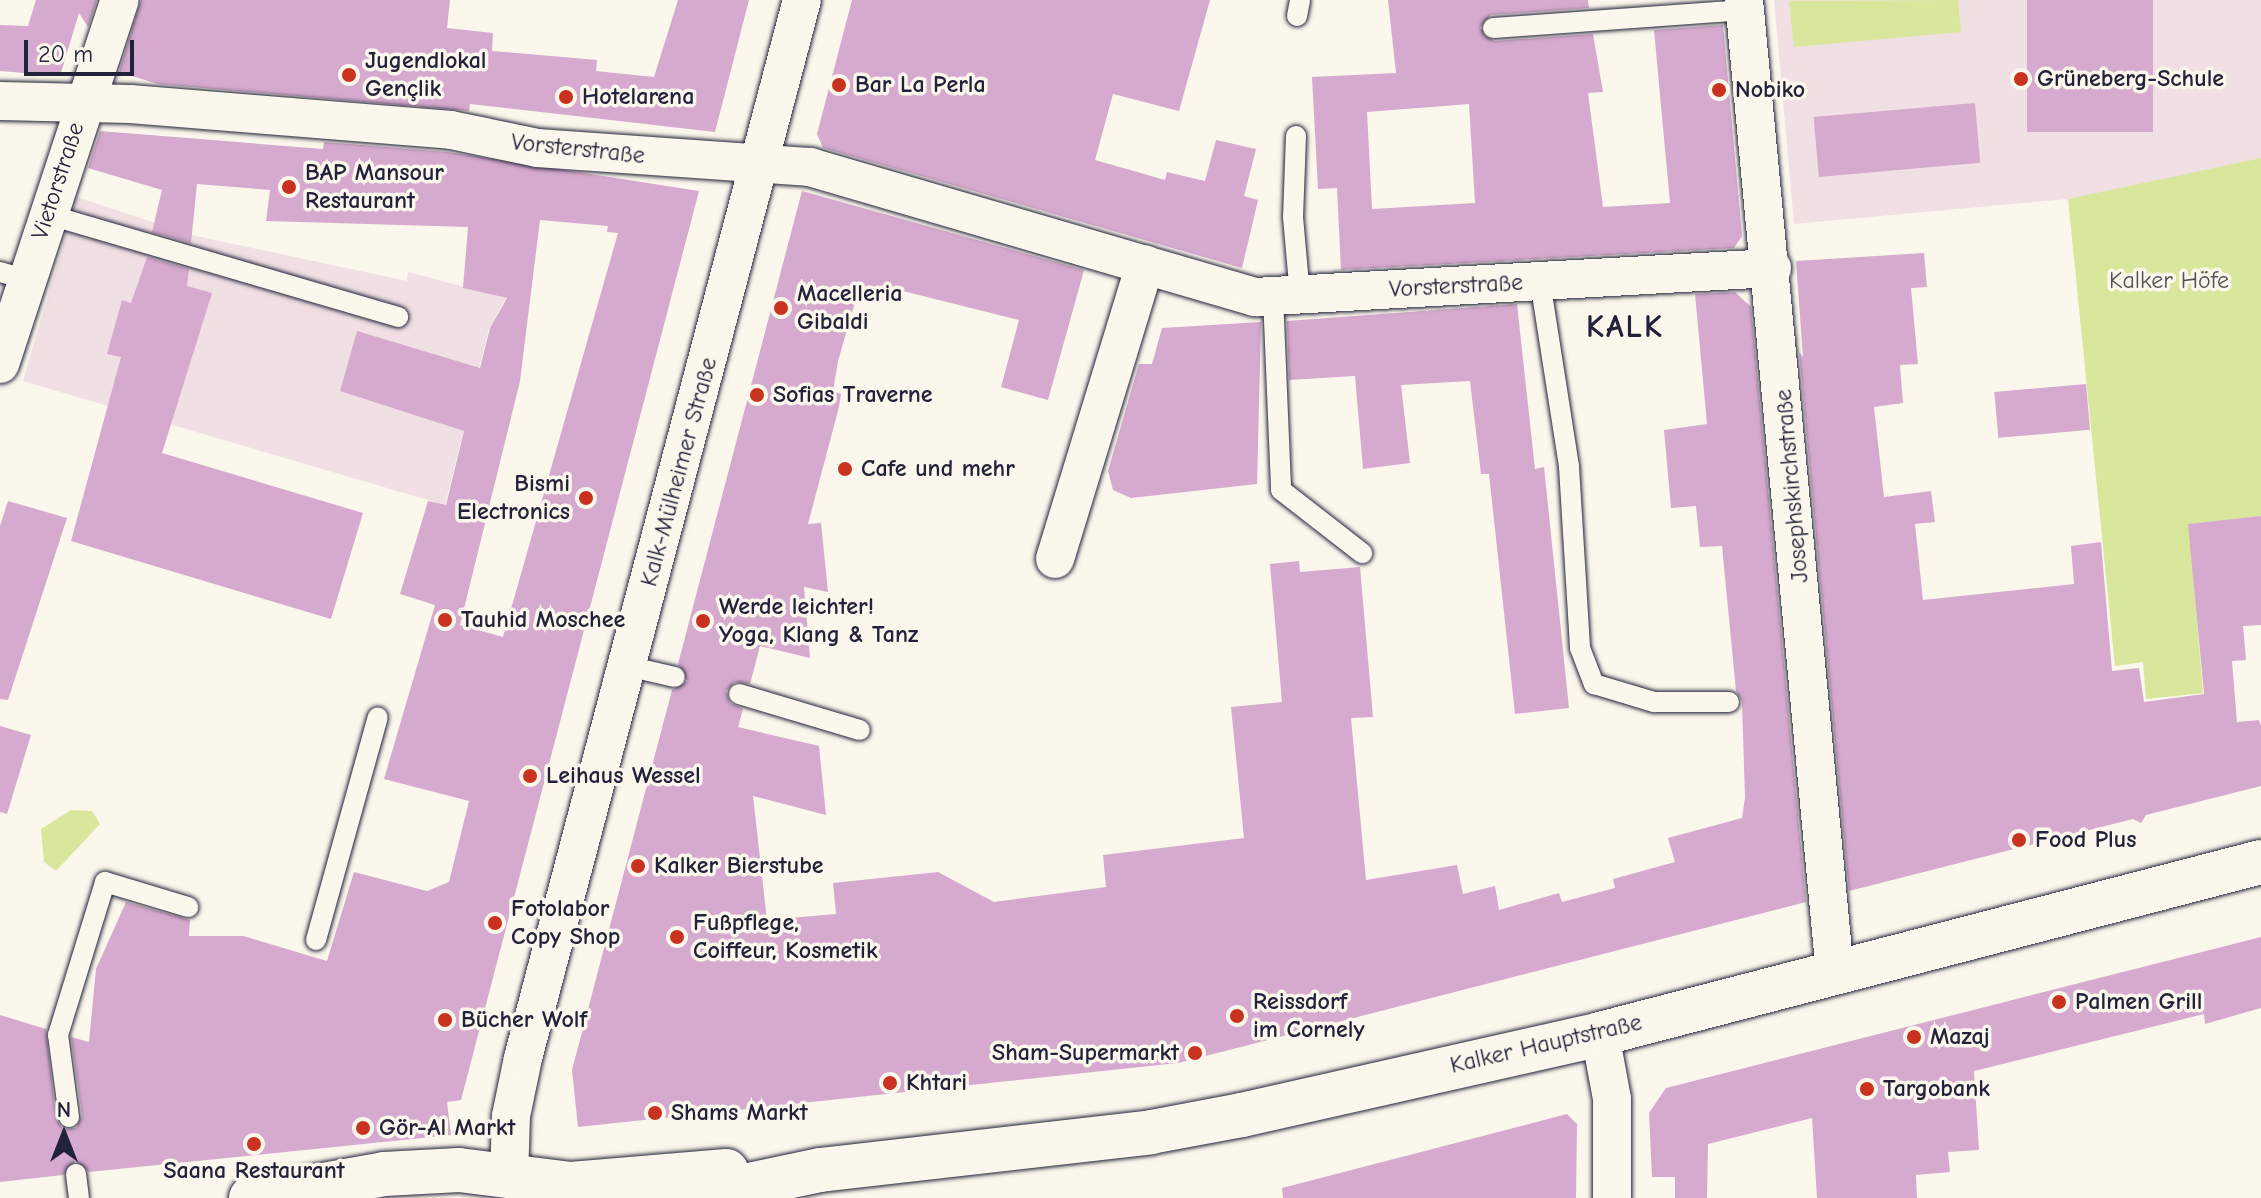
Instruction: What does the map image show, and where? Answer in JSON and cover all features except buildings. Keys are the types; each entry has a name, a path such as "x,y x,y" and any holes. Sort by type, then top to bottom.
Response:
{"main road":[{"name":"Kalker Hauptstraße","path":"251,1198 384,1174 459,1170 509,1179 571,1184 820,1170 1151,1132 1600,1034 2261,862"},
{"name":"Kalker Hauptstraße","path":"688,1198 820,1170"}],"street":[{"name":"Vietorstraße","path":"0,364 12,276 46,214 120,0"},
{"name":"Kalk-Mülheimer Straße","path":"509,1179 511,1116 523,1058 761,165 802,0"},
{"name":"Josephskirchstraße","path":"1745,5 1772,268 1835,973"},
{"name":"Vorsterstraße","path":"0,101 83,102 451,130 538,148 810,167 1255,297 1772,268"},
{"path":"1055,559 1145,264"},
{"path":"1600,1034 1612,1099 1612,1198"}],"lane":[{"path":"1493,28 1745,5"},
{"path":"1296,136 1286,296 1281,490 1362,553"},
{"path":"46,214 398,317"},
{"path":"1540,281 1569,467 1580,648 1594,684 1654,702 1729,702"},
{"path":"627,666 675,677"},
{"path":"739,694 860,730"},
{"path":"316,940 378,717"},
{"path":"69,1117 58,1035 105,882 188,907"},
{"path":"76,1174 79,1198"}],"shaded area":[{"name":"Grüneberg-Schule","path":"1774,0 2261,0 2261,158 2089,197 1794,224"},
{"path":"77,197 192,235 407,281 408,272 506,298 489,329 445,505 23,381"}],"green space":[{"path":"1958,0 1961,32 1794,47 1789,1"},
{"name":"Kalker Höfe","path":"2261,158 2261,516 2189,525 2203,693 2146,699 2143,662 2115,666 2068,199"},
{"path":"71,810 92,811 100,824 56,871 44,862 41,829"}],"place":[{"name":"Jugendlokal Gençlik","path":"349,75"},
{"name":"Grüneberg-Schule","path":"2021,79"},
{"name":"Bar La Perla","path":"839,85"},
{"name":"Nobiko","path":"1719,90"},
{"name":"Hotelarena","path":"566,97"},
{"name":"BAP Mansour Restaurant","path":"289,187"},
{"name":"Macelleria Gibaldi","path":"781,308"},
{"name":"Sofias Traverne","path":"757,395"},
{"name":"Cafe und mehr","path":"845,469"},
{"name":"Bismi Electronics","path":"586,498"},
{"name":"Tauhid Moschee","path":"445,620"},
{"name":"Werde leichter! Yoga, Klang & Tanz","path":"703,621"},
{"name":"Leihaus Wessel","path":"530,776"},
{"name":"Food Plus","path":"2019,840"},
{"name":"Kalker Bierstube","path":"638,866"},
{"name":"Fotolabor Copy Shop","path":"495,923"},
{"name":"Fußpflege, Coiffeur, Kosmetik","path":"677,937"},
{"name":"Palmen Grill","path":"2059,1002"},
{"name":"Reissdorf im Cornely","path":"1237,1016"},
{"name":"Bücher Wolf","path":"445,1020"},
{"name":"Mazaj","path":"1914,1037"},
{"name":"Sham-Supermarkt","path":"1195,1053"},
{"name":"Khtari","path":"890,1083"},
{"name":"Targobank","path":"1867,1089"},
{"name":"Shams Markt","path":"655,1113"},
{"name":"Gör-Al Markt","path":"363,1128"},
{"name":"Saana Restaurant","path":"254,1144"}],"district":[{"name":"KALK","path":"1625,327"}]}
